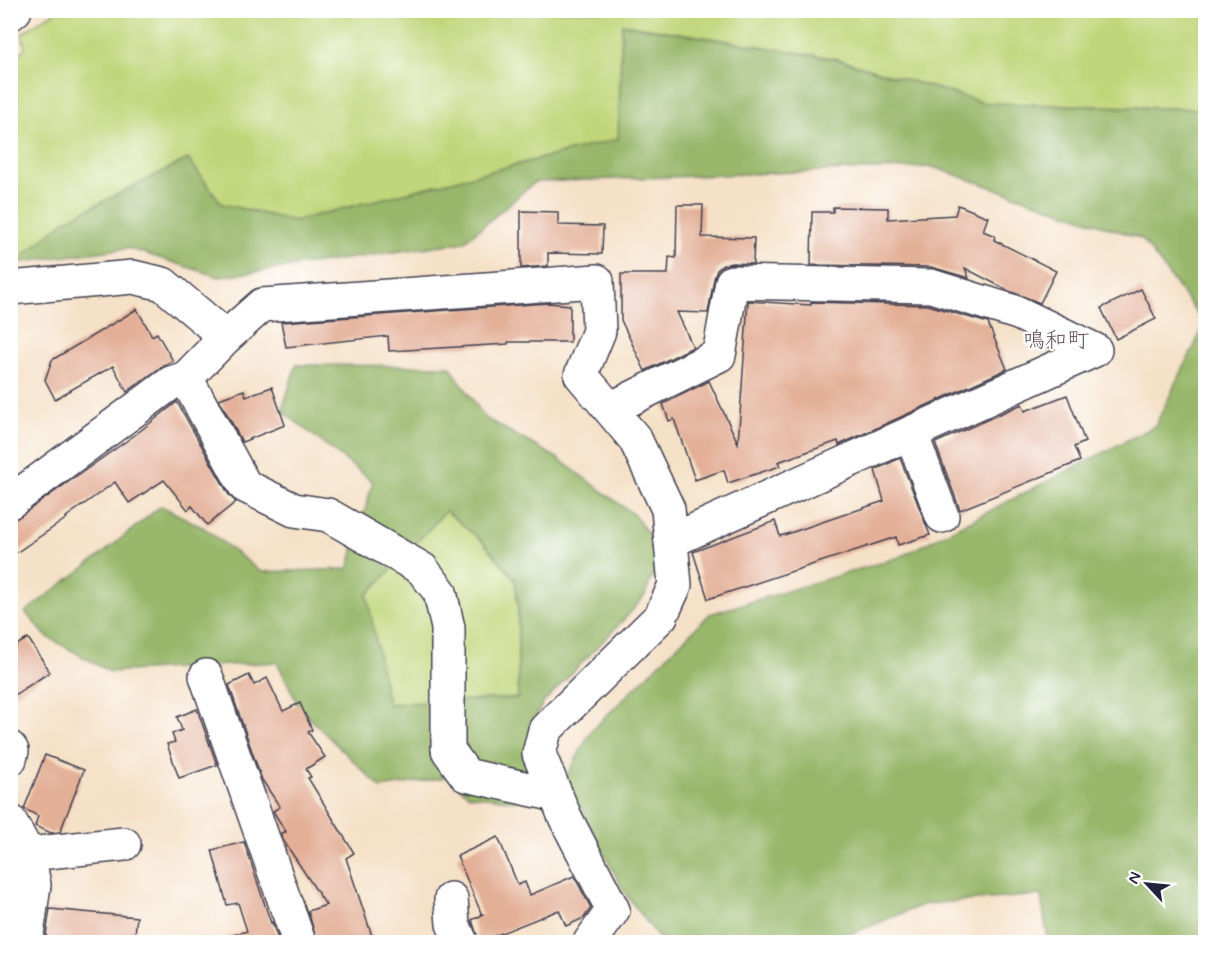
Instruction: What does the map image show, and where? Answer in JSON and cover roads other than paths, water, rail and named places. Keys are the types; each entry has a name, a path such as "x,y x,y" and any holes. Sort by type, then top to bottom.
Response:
{"street":[{"path":"10,14 15,10"},
{"path":"10,288 133,277 163,284 226,337"},
{"path":"10,502 171,383 186,378 226,337 262,305 597,281 599,331 581,375 635,439 668,510 675,585 661,616 545,730 539,754 565,817 613,910 590,942"},
{"path":"610,409 719,355 732,282 931,286 1018,313 1095,350 670,541"},
{"path":"186,378 245,486 294,510 328,515 422,569 440,592 448,628 448,750 466,775 556,795"},
{"path":"910,433 942,516"},
{"path":"206,676 299,942"},
{"path":"10,748 12,751 10,759"},
{"path":"10,821 28,854 34,885 26,942"},
{"path":"28,854 123,844"},
{"path":"451,899 453,924 461,942"}],"district":[{"name":"鳴和町","path":"1056,341"}]}
